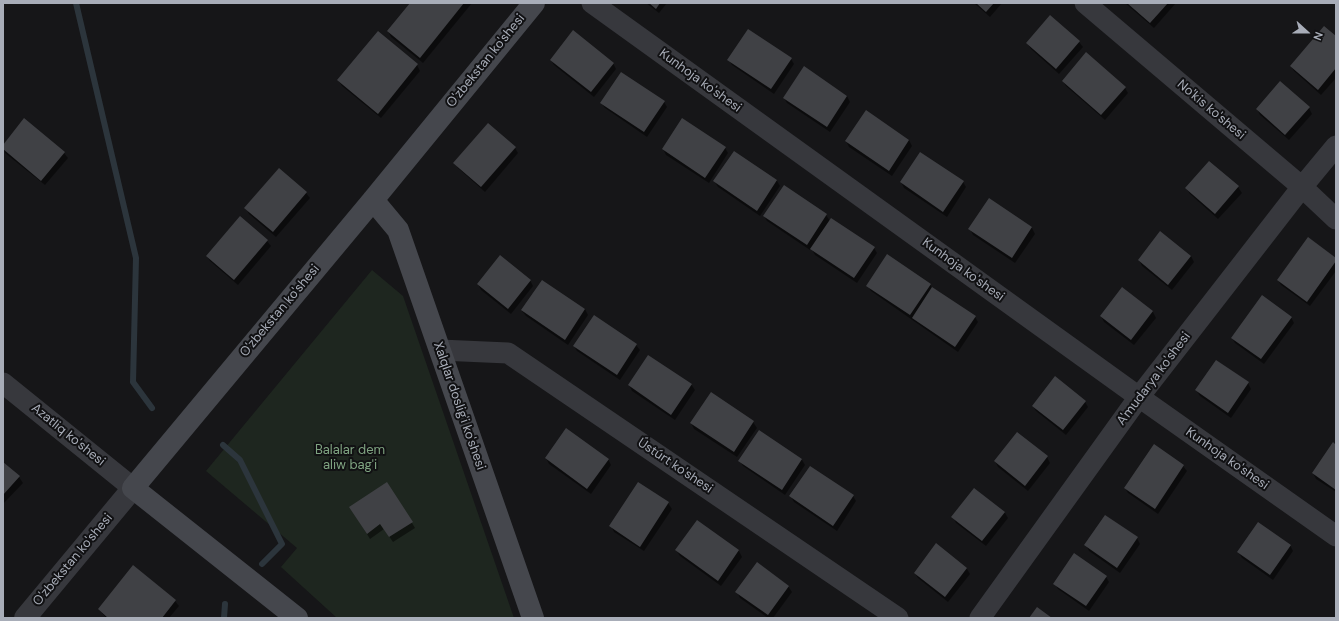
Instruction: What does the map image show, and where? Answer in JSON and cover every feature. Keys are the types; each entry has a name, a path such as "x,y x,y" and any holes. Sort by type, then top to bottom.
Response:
{"main road":[{"name":"O'zbekstan ko'shesi","path":"133,488 373,200 534,3"},
{"name":"Xalqlar doslig'i ko'shesi","path":"373,200 398,230 533,618"},
{"path":"133,488 297,618"}],"street":[{"name":"Kunhoja ko'shesi","path":"592,3 1139,397 1336,536"},
{"name":"No'kis ko'shesi","path":"1085,3 1302,187 1336,219"},
{"name":"A'mudarya ko'shesi","path":"980,618 1139,397 1302,187 1336,146"},
{"name":"Ústúrt ko'shesi","path":"440,350 508,353 898,618"},
{"name":"Azatliq ko'shesi","path":"3,383 133,488"},
{"name":"O'zbekstan ko'shesi","path":"25,618 133,488"}],"green space":[{"name":"Balalar dem aliw bag'i","path":"372,270 403,296 514,618 337,618 281,567 297,548 206,471"}],"building":[{"path":"410,3 464,3 420,58 387,31"},
{"path":"649,3 660,3 656,9"},
{"path":"976,3 994,3 986,12"},
{"path":"1127,3 1168,3 1150,23"},
{"path":"1050,15 1080,41 1056,69 1026,43"},
{"path":"1324,26 1336,36 1336,68 1318,90 1290,66"},
{"path":"748,29 792,58 771,89 727,60"},
{"path":"573,30 614,63 591,92 550,60"},
{"path":"378,31 418,64 378,114 337,80"},
{"path":"1086,52 1126,87 1101,115 1062,81"},
{"path":"804,66 847,96 827,127 783,98"},
{"path":"621,72 665,101 644,132 600,103"},
{"path":"1280,81 1310,107 1285,135 1256,109"},
{"path":"866,110 909,140 889,171 845,141"},
{"path":"24,118 65,152 41,181 3,149 3,145"},
{"path":"682,118 726,147 705,178 662,149"},
{"path":"488,123 516,147 481,187 453,163"},
{"path":"734,151 777,180 757,211 713,181"},
{"path":"920,152 964,181 943,212 900,182"},
{"path":"1209,161 1239,186 1215,214 1185,188"},
{"path":"279,168 307,192 273,232 244,208"},
{"path":"784,185 827,214 807,245 763,216"},
{"path":"989,198 1032,227 1012,258 968,229"},
{"path":"240,216 268,240 234,280 206,256"},
{"path":"831,218 875,247 854,278 810,249"},
{"path":"1160,231 1191,256 1168,285 1138,260"},
{"path":"1308,237 1336,258 1336,261 1307,302 1277,280"},
{"path":"887,254 931,284 910,315 866,286"},
{"path":"500,255 531,280 508,309 477,284"},
{"path":"542,280 585,309 565,340 521,310"},
{"path":"932,287 976,316 955,347 912,318"},
{"path":"1122,287 1153,311 1131,340 1100,316"},
{"path":"1262,295 1292,317 1261,359 1231,338"},
{"path":"594,315 637,344 617,375 573,346"},
{"path":"648,355 692,384 671,415 628,385"},
{"path":"1216,360 1249,382 1228,413 1195,390"},
{"path":"1055,376 1086,401 1063,430 1032,406"},
{"path":"711,392 754,421 734,452 690,423"},
{"path":"566,428 609,459 587,489 545,458"},
{"path":"759,430 802,459 782,490 738,461"},
{"path":"1017,432 1048,456 1025,486 994,461"},
{"path":"1333,442 1336,445 1336,490 1312,473"},
{"path":"1154,444 1184,465 1155,509 1124,488"},
{"path":"3,462 20,476 3,495"},
{"path":"810,466 854,495 833,526 789,496"},
{"path":"387,482 413,522 389,537 380,524 367,534 349,507"},
{"path":"638,482 669,502 640,547 609,526"},
{"path":"974,488 1005,512 982,541 951,517"},
{"path":"1105,515 1138,537 1117,568 1084,545"},
{"path":"697,520 739,550 718,581 675,550"},
{"path":"1258,522 1291,545 1270,575 1237,552"},
{"path":"936,543 967,568 945,597 914,573"},
{"path":"1074,553 1107,576 1086,606 1053,584"},
{"path":"757,562 789,586 768,615 735,592"},
{"path":"133,565 176,600 162,618 108,618 98,609"},
{"path":"1037,607 1052,618 1029,618"}],"waterway":[{"path":"76,3 136,258 133,382 152,408"},
{"path":"223,445 240,460 282,544 262,564"},
{"path":"224,618 225,604"}]}
